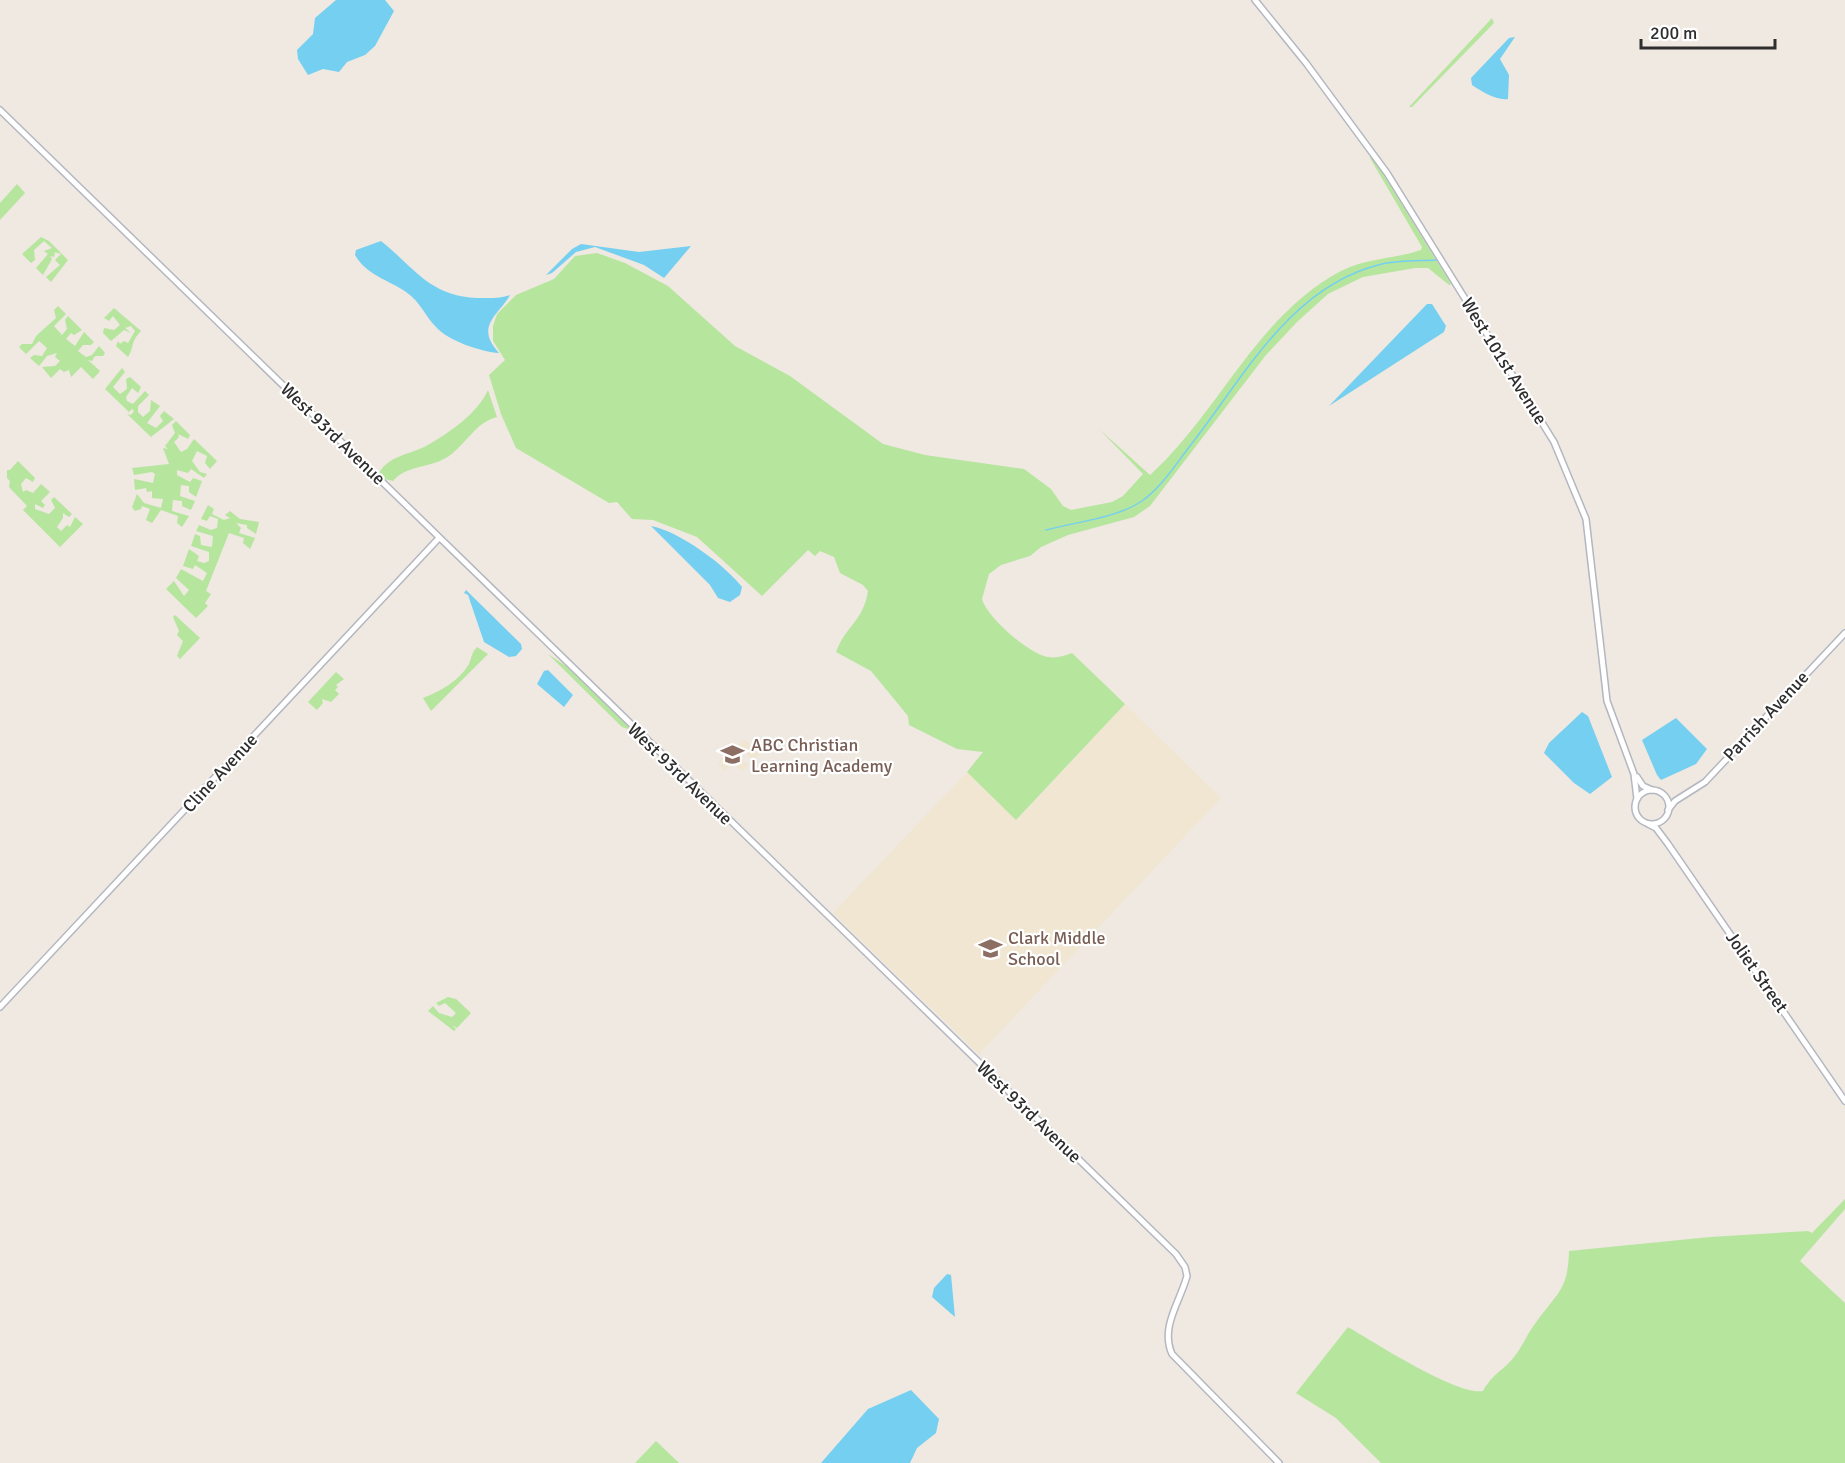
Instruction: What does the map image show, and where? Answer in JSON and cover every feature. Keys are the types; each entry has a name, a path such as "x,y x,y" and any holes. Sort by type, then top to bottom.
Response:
{"street":[{"name":"West 101st Avenue","path":"1255,0 1306,63 1387,173 1554,442 1586,519 1608,707 1634,774 1637,799"},
{"name":"West 93rd Avenue","path":"0,110 1176,1254 1185,1268 1186,1276 1168,1330 1168,1345 1172,1354 1279,1463"},
{"name":"Cline Avenue","path":"0,1007 439,538"},
{"name":"Parrish Avenue","path":"1665,818 1675,801 1709,778 1845,633"},
{"path":"1634,774 1643,786 1669,796 1685,795"},
{"path":"1654,790 1645,792 1637,799 1636,813 1648,824 1656,824 1665,818"},
{"path":"1661,793 1667,799 1668,810"},
{"name":"Joliet Street","path":"1665,818 1662,828 1668,844"},
{"name":"Joliet Street","path":"1648,824 1656,828 1668,844 1845,1101"}],"shaded area":[{"path":"1125,704 1221,798 979,1054 833,913 967,772 1017,820"},
{"name":"ABC Christian Learning Academy","path":"744,739 759,754 753,760 744,751 739,756 748,765 742,771 733,763 725,771 718,764 729,749 732,751"}],"green space":[{"path":"1492,18 1494,23 1412,107 1409,107"},
{"path":"1372,156 1451,284 1449,285 1428,268 1415,268 1363,277 1328,294 1266,355 1150,506 1134,517 1068,535 1041,547 1030,556 1001,565 989,574 982,599 991,615 1008,632 1036,653 1044,656 1058,657 1072,653 1125,704 1016,820 967,772 983,752 957,749 909,725 908,716 871,671 836,652 862,610 868,591 863,585 840,573 834,557 820,551 815,556 808,550 762,596 697,537 653,520 632,519 617,502 609,503 516,448 501,414 489,375 505,360 493,341 493,326 497,314 516,295 554,279 575,256 597,253 625,263 668,286 735,346 790,376 883,444 925,455 1024,469 1051,489 1063,506 1071,510 1112,502 1123,496 1143,474 1099,429 1150,475 1175,450 1261,339 1311,290 1351,267 1421,250 1422,247 1370,158"},
{"path":"17,184 25,193 0,220 0,203"},
{"path":"41,237 49,241 68,260 51,282 46,277 60,265 55,260 61,254 55,252 54,257 50,256 52,259 43,275 36,268 48,254 44,251 52,248 44,241 34,250 35,260 31,263 22,254"},
{"path":"58,306 66,314 54,326 62,335 67,329 65,320 68,316 82,330 74,335 71,333 66,339 75,346 84,332 94,342 91,345 83,345 78,351 86,357 92,355 99,346 105,353 103,356 95,356 92,361 88,360 100,371 93,379 81,367 71,377 69,370 64,372 60,369 51,378 42,367 55,366 60,361 55,357 57,353 47,356 39,366 30,358 34,355 42,356 47,348 39,341 26,354 19,347 22,344 32,344 36,336 56,318 54,310"},
{"path":"114,308 141,331 128,357 116,346 118,341 120,344 124,341 128,343 135,331 131,326 125,328 131,333 124,330 111,341 103,333 104,328 114,330 120,325 113,316 109,321 104,318"},
{"path":"122,368 125,372 113,387 120,394 127,389 126,379 130,377 141,387 138,393 132,388 126,397 127,401 133,404 145,391 149,395 138,406 138,412 143,417 150,411 151,400 160,406 147,423 156,428 163,421 160,416 164,411 174,419 151,437 127,414 131,415 134,411 132,409 129,412 105,389"},
{"path":"488,390 497,417 477,428 449,456 405,472 393,481 385,479 379,473 394,459 426,446 453,429 470,415"},
{"path":"176,421 190,435 188,439 178,434 179,437 174,442 181,452 187,449 194,439 217,461 210,469 205,463 207,456 197,451 192,461 200,472 207,474 204,478 191,469 188,473 177,470 177,475 190,482 193,478 202,481 196,497 189,492 189,486 181,485 180,496 195,501 191,510 182,506 182,501 173,500 172,511 189,516 182,527 177,523 178,516 161,510 152,523 146,520 150,509 142,506 141,509 135,511 132,507 137,494 144,503 161,508 163,499 152,498 152,491 147,492 146,488 135,490 134,479 153,483 155,474 152,472 134,475 132,468 169,464 163,448 168,449 165,446 175,433 172,425"},
{"path":"18,461 35,478 33,482 26,478 21,484 23,492 26,490 33,493 41,484 50,492 41,501 45,505 43,508 35,504 35,509 49,514 55,508 51,500 54,497 72,514 69,517 63,513 63,518 57,527 61,531 67,525 70,527 75,517 83,524 60,547 23,510 27,506 9,487 7,470 10,470"},
{"path":"208,505 214,509 212,514 224,520 230,518 225,515 230,511 240,519 259,522 256,534 247,528 247,525 236,523 241,528 239,533 255,538 250,549 243,543 244,538 229,533 206,591 211,594 205,603 208,606 196,618 166,589 174,581 184,596 189,590 176,578 181,569 203,581 207,573 195,565 193,569 183,566 189,549 199,556 197,561 204,563 209,561 209,552 191,546 195,534 200,536 201,545 212,547 213,536 196,531 199,525 211,530 217,528 218,519 210,516 207,521 201,519"},
{"path":"175,615 200,638 180,659 177,656 183,641 177,635 179,631 173,617"},
{"path":"477,647 488,654 431,711 423,698 443,688 461,675"},
{"path":"548,654 566,666 633,731 622,727"},
{"path":"336,672 344,679 336,685 338,687 335,690 339,694 331,702 322,699 323,703 317,710 308,702"},
{"path":"448,997 456,999 471,1013 457,1028 452,1025 456,1029 454,1031 428,1011 433,1006 439,1013 452,1017 456,1013 445,1003 439,1006 436,1003"},
{"path":"1845,1199 1845,1209 1800,1261 1845,1303 1845,1463 1381,1463 1336,1418 1296,1393 1348,1327 1436,1377 1471,1390 1483,1391 1514,1357 1534,1325 1561,1290 1567,1274 1569,1251 1710,1237 1808,1231 1812,1233"},
{"path":"656,1441 679,1463 635,1463"}],"water":[{"path":"336,0 385,0 394,11 375,46 365,55 347,62 339,72 323,69 308,75 298,59 297,50 313,34 315,18"},
{"path":"1515,37 1500,59 1509,75 1508,99 1494,97 1472,85 1471,78 1509,38"},
{"path":"381,241 424,279 447,292 477,298 498,298 510,295 491,321 489,328 492,344 499,353 475,348 441,332 411,296 365,268 355,255 356,250"},
{"path":"581,244 639,252 691,246 664,278 644,265 595,247 576,252 552,273 546,275 572,249"},
{"path":"1427,304 1432,304 1446,326 1444,332 1329,406"},
{"path":"651,526 675,535 713,559 742,587 740,595 730,602 718,598 710,585"},
{"path":"466,590 521,644 522,649 516,656 509,657 484,642 468,595 464,593"},
{"path":"548,670 573,695 564,707 537,684 544,671"},
{"path":"1582,712 1588,716 1612,777 1590,794 1574,783 1544,753 1549,743"},
{"path":"1676,718 1707,749 1696,764 1661,780 1642,740"},
{"path":"947,1274 951,1275 955,1317 932,1297 934,1288"},
{"path":"911,1390 939,1419 936,1433 917,1448 910,1463 821,1463 868,1409"}],"waterway":[{"path":"1046,530 1121,512 1150,495 1273,336 1296,312 1322,291 1350,275 1382,264 1437,260"}],"place":[{"name":"ABC Christian Learning Academy","path":"733,755"},
{"name":"Clark Middle School","path":"990,948"}]}
